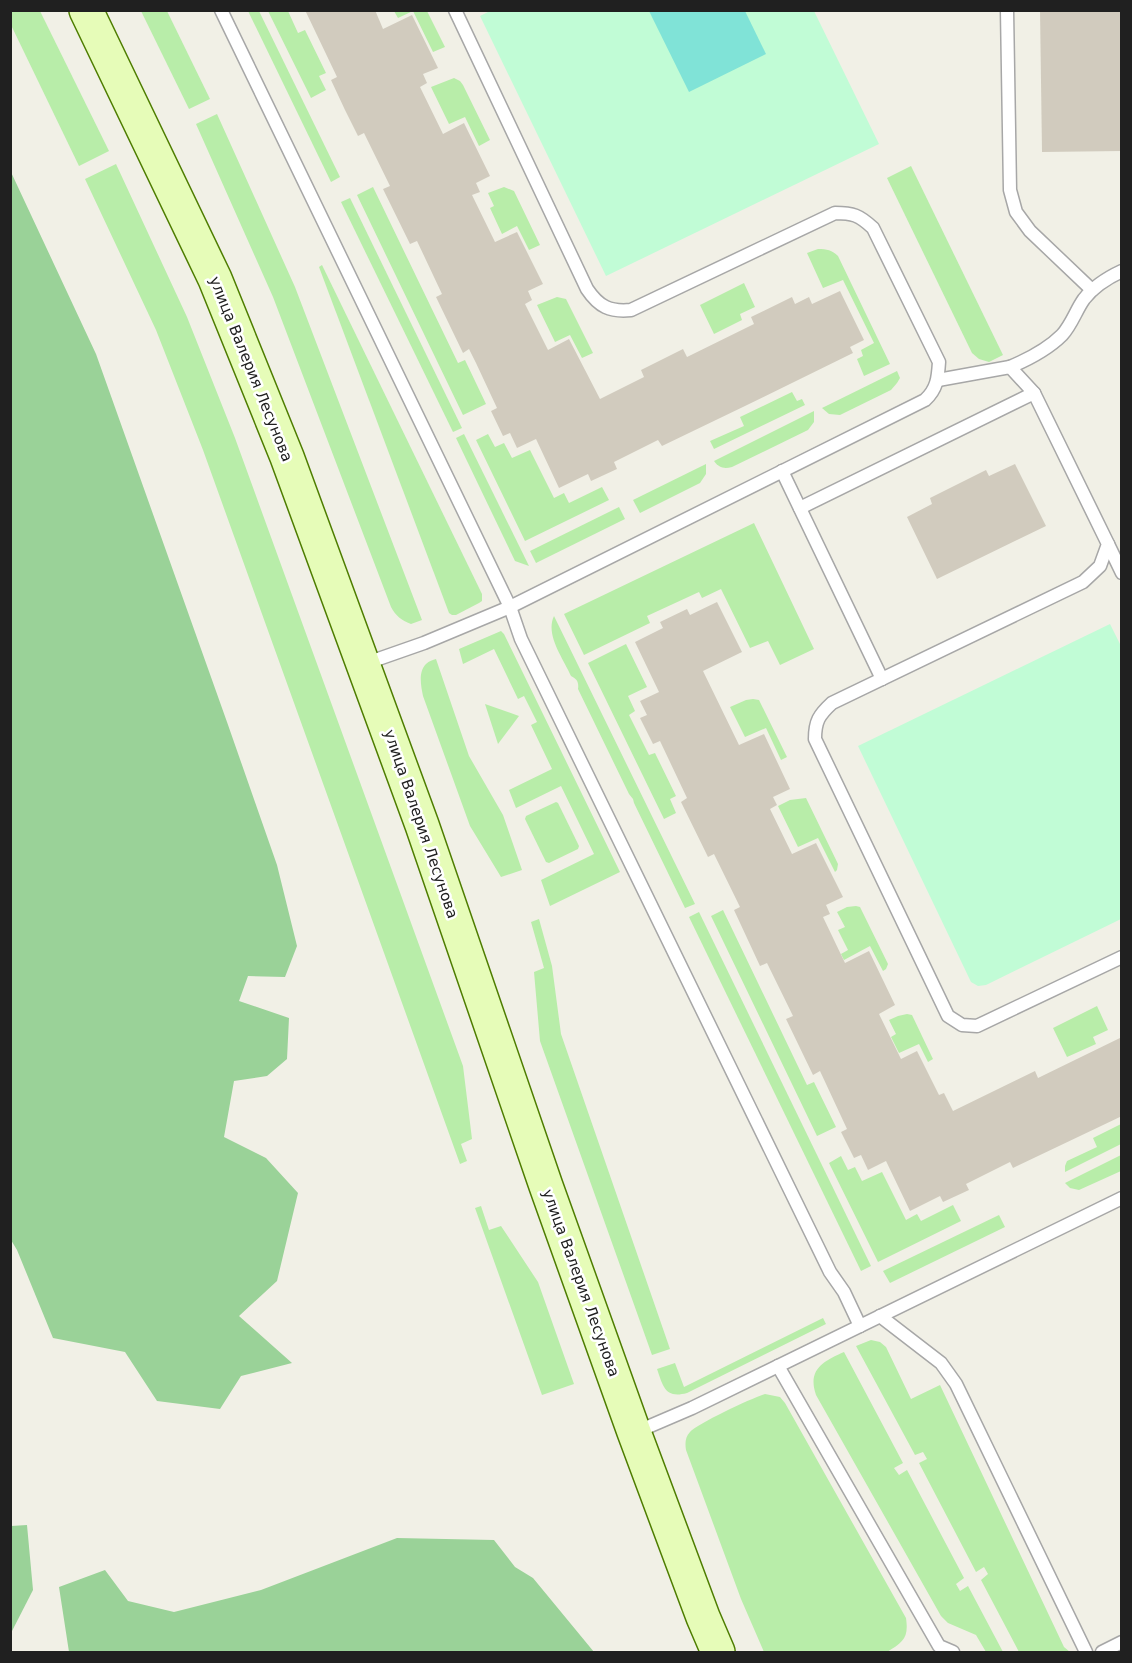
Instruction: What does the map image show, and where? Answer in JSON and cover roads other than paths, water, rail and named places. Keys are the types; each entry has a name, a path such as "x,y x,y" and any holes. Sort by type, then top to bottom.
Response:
{"main road":[{"name":"улица Валерия Лесунова","path":"86,10 215,279 287,457 422,825 546,1186 634,1432 718,1653"}],"lane":[{"path":"221,10 510,606 521,639 830,1272 844,1292 860,1326"},
{"path":"364,664 424,643 510,606 925,399 932,393 938,380 939,362 873,228 862,218 850,213 835,213 631,310 619,311 607,308 595,300 587,289 455,10"},
{"path":"1008,10 1010,190 1016,212 1029,231 1092,290"},
{"path":"938,380 1010,367 1032,357 1061,335 1092,290 1107,278 1122,271"},
{"path":"1010,367 1034,393 1122,573"},
{"path":"800,508 1034,393"},
{"path":"782,471 882,679"},
{"path":"1108,544 1100,566 1083,582 832,703 819,715 814,729 815,739 948,1016 962,1024 977,1026 1122,957"},
{"path":"634,1432 692,1408 1122,1198"},
{"path":"880,1316 941,1363 956,1384 1086,1653"},
{"path":"778,1366 935,1649 953,1653"},
{"path":"1102,1653 1122,1642"}]}
